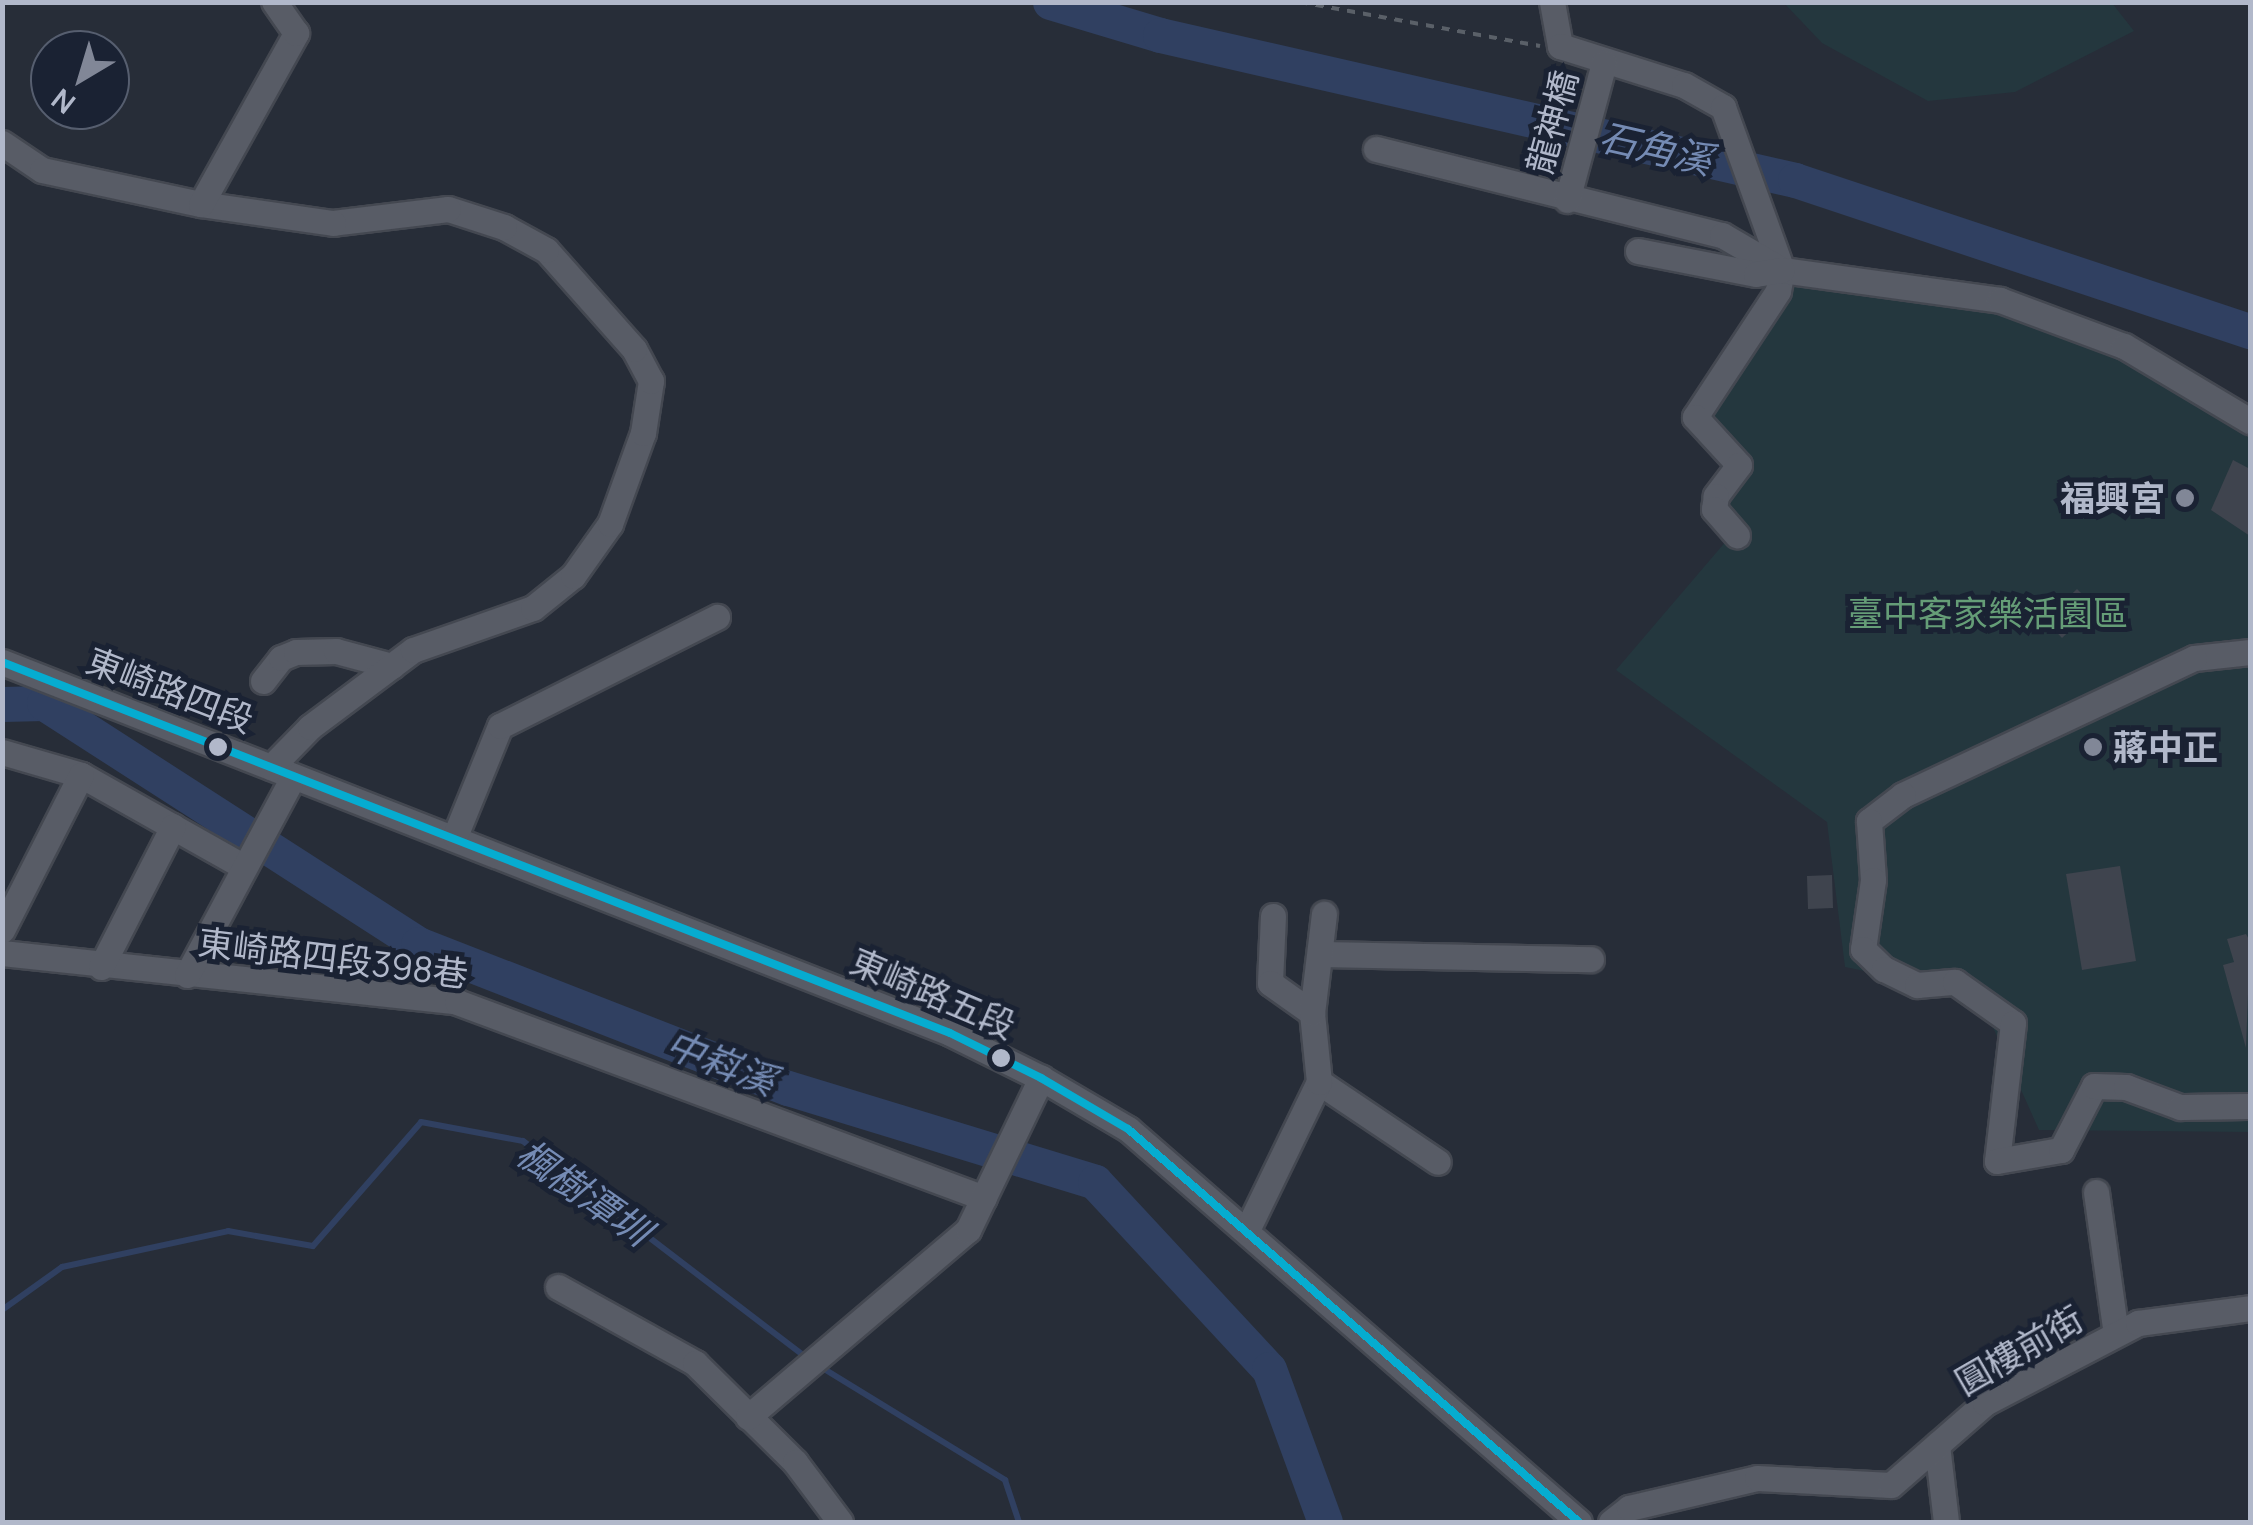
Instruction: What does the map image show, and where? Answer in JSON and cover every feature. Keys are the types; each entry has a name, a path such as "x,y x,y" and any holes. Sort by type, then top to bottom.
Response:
{"street":[{"path":"200,204 296,33 274,2"},
{"path":"1552,2 1560,46 1604,63 1684,85 1723,107 1782,270 1778,291 1695,417 1739,465 1716,496 1714,509 1737,535"},
{"name":"龍神橋","path":"1567,200 1604,63"},
{"path":"2,143 42,170 200,204 333,223 448,210 504,227 546,250 634,348 650,381 643,433 610,524 573,576 533,608 413,650 310,727 292,776 187,975"},
{"path":"1376,149 1567,200 1722,235 1782,270"},
{"path":"1638,251 1756,274 1782,270 2000,300 2124,346 2250,421"},
{"path":"454,836 500,726 717,618"},
{"path":"263,681 296,652 336,652 392,666"},
{"path":"2250,652 2194,658 1891,804 1869,821 1873,880 1863,949 1884,970 1918,984 1955,982 2013,1023 1997,1161 2061,1150 2094,1086 2126,1086 2180,1107 2250,1106"},
{"name":"東崎路四段","path":"2,662 292,776"},
{"path":"2,752 80,775 244,867"},
{"path":"2,930 80,775"},
{"name":"東崎路五段","path":"292,776 454,836 950,1033 1041,1078 1128,1129 1580,1522"},
{"path":"101,967 173,826"},
{"path":"1246,1230 1319,1082 1312,1012 1324,914"},
{"path":"1273,916 1270,984 1312,1012"},
{"name":"東崎路四段398巷","path":"2,953 101,967 456,1002 984,1198"},
{"path":"1322,954 1591,960"},
{"path":"748,1417 968,1230 1041,1078"},
{"path":"1319,1082 1438,1162"},
{"path":"2096,1192 2116,1334"},
{"path":"558,1287 696,1363 795,1462 840,1522"},
{"name":"圓樓前街","path":"1611,1522 1629,1508 1757,1478 1891,1486 1985,1403 2138,1323 2250,1308"},
{"path":"1937,1445 1946,1522"}],"path":[{"path":"1300,2 1524,46 1560,46"}],"green space":[{"path":"1784,3 2112,3 2134,31 2015,92 1928,101 1822,43"},
{"name":"臺中客家樂活園區","path":"1794,284 2000,310 2139,365 2250,433 2250,1132 2039,1130 1978,994 1845,967 1827,822 1616,670 1739,526 1718,500 1744,462 1697,415"}],"building":[{"path":"2233,460 2250,469 2250,536 2211,510"},
{"path":"2077,589 2095,607 2062,638 2045,620"},
{"path":"2120,866 2136,961 2082,970 2066,874"},
{"path":"1832,875 1833,908 1808,909 1807,876"},
{"path":"2246,934 2250,941 2246,1048 2223,965 2234,962 2227,939"}],"waterway":[{"name":"石角溪","path":"1050,2 1160,35 1795,180 2250,331"},
{"name":"中嵙溪","path":"2,704 44,703 418,944 788,1088 1095,1182 1269,1369 1325,1522"},
{"name":"楓樹潭圳","path":"2,1310 62,1267 228,1231 313,1246 421,1122 523,1141 806,1357"},
{"name":"楓樹潭圳","path":"816,1364 1005,1480 1019,1522"}],"transit line":[{"path":"2,662 950,1033 1041,1078 1128,1129 1579,1522"}],"place":[{"name":"福興宮","path":"2185,498"},
{"name":"蔣中正","path":"2093,747"}]}
